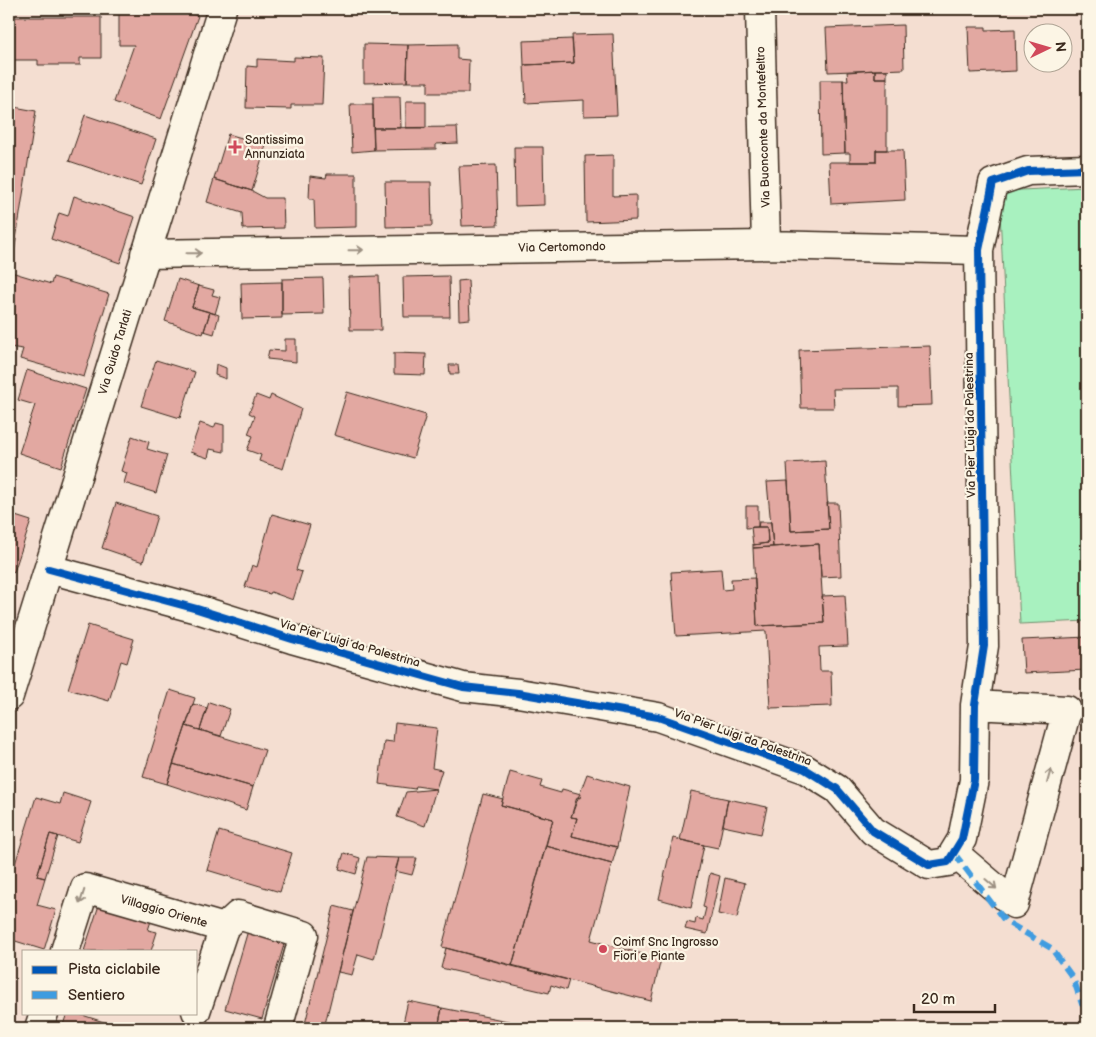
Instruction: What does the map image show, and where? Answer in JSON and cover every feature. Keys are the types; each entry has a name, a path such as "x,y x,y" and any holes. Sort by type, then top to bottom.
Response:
{"street":[{"name":"Via Guido Tarlati","path":"9,696 50,570 145,254 222,9"},
{"name":"Via Buonconte da Montefeltro","path":"760,9 766,245"},
{"name":"Via Pier Luigi da Palestrina","path":"50,570 197,609 292,639 464,687 518,693 658,717 805,769 837,789 873,831 929,866 948,862 962,839 974,780 975,705 984,646 979,250 993,183 1028,171 1087,169"},
{"name":"Via Certomondo","path":"145,254 766,245 979,250"},
{"path":"954,853 1014,904 1067,710 975,705"},
{"name":"Villaggio Oriente","path":"65,950 86,888 224,928 198,1006"},
{"path":"224,928 238,915 304,935 278,1028"},
{"path":"39,1028 44,1014"},
{"name":"Villaggio Oriente","path":"190,1028 195,1014"}],"green space":[{"path":"1087,187 1087,621 1020,624 999,191"}],"building":[{"path":"182,11 198,16 161,119 114,102 134,45 119,45 119,12"},
{"path":"9,17 101,17 101,58 80,58 80,65 38,65 38,60 9,60"},
{"path":"903,25 904,69 828,72 826,28"},
{"path":"968,27 986,27 986,30 1015,29 1016,71 970,73"},
{"path":"613,34 617,115 584,116 584,100 526,103 524,65 574,63 572,35"},
{"path":"572,39 574,63 524,65 523,41"},
{"path":"364,44 408,45 407,82 364,83"},
{"path":"457,44 457,59 469,60 468,93 428,93 428,82 407,82 408,45"},
{"path":"294,57 324,58 322,105 291,105 291,109 246,108 247,66 257,67 257,59 294,61"},
{"path":"875,70 875,78 887,78 887,150 876,150 876,162 850,162 850,153 845,153 843,80 848,80 847,72"},
{"path":"875,70 887,70 887,78 875,78"},
{"path":"820,80 843,80 845,153 821,154"},
{"path":"373,97 400,97 401,128 373,128"},
{"path":"406,101 426,101 426,128 406,128"},
{"path":"350,104 373,104 374,150 352,152"},
{"path":"9,106 36,111 11,272 51,284 53,277 109,294 84,377 20,359 23,349 9,347"},
{"path":"85,115 156,139 141,185 69,161"},
{"path":"457,127 458,143 436,144 436,149 374,150 373,128"},
{"path":"228,134 266,145 252,191 214,179"},
{"path":"514,147 543,147 544,205 515,206"},
{"path":"876,150 903,150 905,200 831,204 829,162 876,162"},
{"path":"613,155 613,196 636,195 636,220 586,222 585,156"},
{"path":"496,165 498,225 462,226 459,166"},
{"path":"327,174 356,174 356,227 315,228 314,199 309,199 310,176 326,178"},
{"path":"214,179 252,191 265,198 283,198 284,228 243,229 242,213 207,202"},
{"path":"385,182 431,182 432,226 386,227"},
{"path":"74,196 135,217 120,263 51,239 59,213 68,216"},
{"path":"379,276 381,330 350,330 349,277"},
{"path":"449,276 450,317 404,317 403,277"},
{"path":"323,278 324,314 282,315 282,279"},
{"path":"178,279 199,286 192,307 210,312 203,334 165,321"},
{"path":"468,280 470,319 459,320 458,281"},
{"path":"282,282 282,318 242,319 241,283"},
{"path":"199,286 214,290 212,295 220,297 215,314 192,307"},
{"path":"210,312 219,315 214,334 204,331"},
{"path":"285,339 296,339 296,362 267,359 269,350 285,351"},
{"path":"930,346 932,405 898,406 898,388 833,389 834,408 801,408 799,350"},
{"path":"394,353 426,354 425,375 394,374"},
{"path":"156,360 195,372 180,418 141,406"},
{"path":"216,364 226,368 226,379 215,375"},
{"path":"449,365 458,365 459,374 450,374"},
{"path":"27,370 86,389 61,467 19,453 35,405 18,400"},
{"path":"347,392 426,415 413,458 334,435"},
{"path":"256,395 269,400 271,395 301,409 283,469 259,461 261,455 247,450 253,436 248,434 255,416 249,413"},
{"path":"200,423 214,428 216,423 224,425 224,452 210,449 208,458 190,452"},
{"path":"132,436 149,442 147,449 167,455 156,493 124,483 127,473 121,471"},
{"path":"825,461 829,529 791,531 787,463"},
{"path":"788,481 791,531 829,529 827,503 838,503 841,576 821,577 819,544 773,547 767,482"},
{"path":"116,503 157,516 143,562 102,548"},
{"path":"746,506 758,506 758,527 746,528"},
{"path":"9,514 31,521 14,572 9,570"},
{"path":"272,514 310,525 296,570 302,572 293,600 271,592 270,594 245,587 252,565 257,567"},
{"path":"759,522 771,522 773,547 753,548 753,545 768,543 767,527 758,527"},
{"path":"751,527 767,527 768,543 753,545"},
{"path":"819,544 824,623 757,626 753,548"},
{"path":"721,569 723,590 732,589 731,579 755,578 757,626 824,623 822,596 845,595 848,646 819,647 820,671 831,671 832,706 770,708 766,631 676,636 671,572"},
{"path":"88,625 134,639 127,663 121,661 109,701 68,689"},
{"path":"1087,637 1087,670 1024,673 1022,640"},
{"path":"170,690 195,698 167,784 143,777"},
{"path":"209,702 230,709 221,736 200,730"},
{"path":"193,704 207,708 200,730 186,726"},
{"path":"395,723 437,728 432,768 442,770 436,789 416,786 415,789 379,784 384,741 393,742"},
{"path":"186,726 265,750 253,787 173,764"},
{"path":"173,764 253,787 246,810 167,784"},
{"path":"510,772 542,781 540,787 561,793 562,789 581,794 580,798 577,797 571,817 577,818 572,836 617,847 612,864 546,846 553,819 501,805"},
{"path":"587,774 630,787 617,847 572,836 577,818 571,817"},
{"path":"436,789 425,826 397,817 406,792"},
{"path":"691,791 728,799 718,848 680,840"},
{"path":"63,793 91,802 78,842 50,834 37,876 45,878 37,905 56,910 44,950 9,939 11,907 9,906 9,883 36,797 60,804"},
{"path":"483,794 503,799 501,805 553,819 512,966 442,947"},
{"path":"728,799 767,807 761,834 723,826"},
{"path":"219,831 292,853 280,892 207,870"},
{"path":"50,834 58,836 45,878 37,876"},
{"path":"673,838 704,845 691,908 659,899"},
{"path":"546,846 612,864 591,940 661,959 651,1001 512,966"},
{"path":"344,853 360,858 356,874 339,869"},
{"path":"367,857 399,858 374,959 358,954 352,975 338,972"},
{"path":"399,858 417,858 412,875 395,871"},
{"path":"710,873 720,876 707,934 685,929 687,922 695,924 696,918 703,920 706,908 703,907"},
{"path":"725,878 745,883 737,918 718,914"},
{"path":"101,899 153,915 148,930 157,932 151,950 84,950"},
{"path":"334,906 353,911 324,1028 304,1028"},
{"path":"249,927 286,938 262,1019 225,1009"},
{"path":"446,948 569,980 566,990 551,985 549,993 441,968"},
{"path":"408,1001 442,1008 438,1028 402,1028"},
{"path":"442,1008 543,1028 438,1028"},
{"path":"67,1014 79,1014 116,1026 115,1028 62,1028"}],"marked path":[{"path":"954,853 1005,921 1051,948 1073,978 1082,1004 1087,1007"}],"cycle path":[{"path":"49,569 197,609 292,639 463,687 518,693 658,717 805,769 837,789 873,831 929,865 948,862 962,839 974,780 975,705 984,646 979,250 993,183 1028,171 1087,169"}],"place":[{"name":"Santissima Annunziata","path":"235,147"},
{"name":"Coimf Snc Ingrosso Fiori e Piante","path":"603,949"}]}
